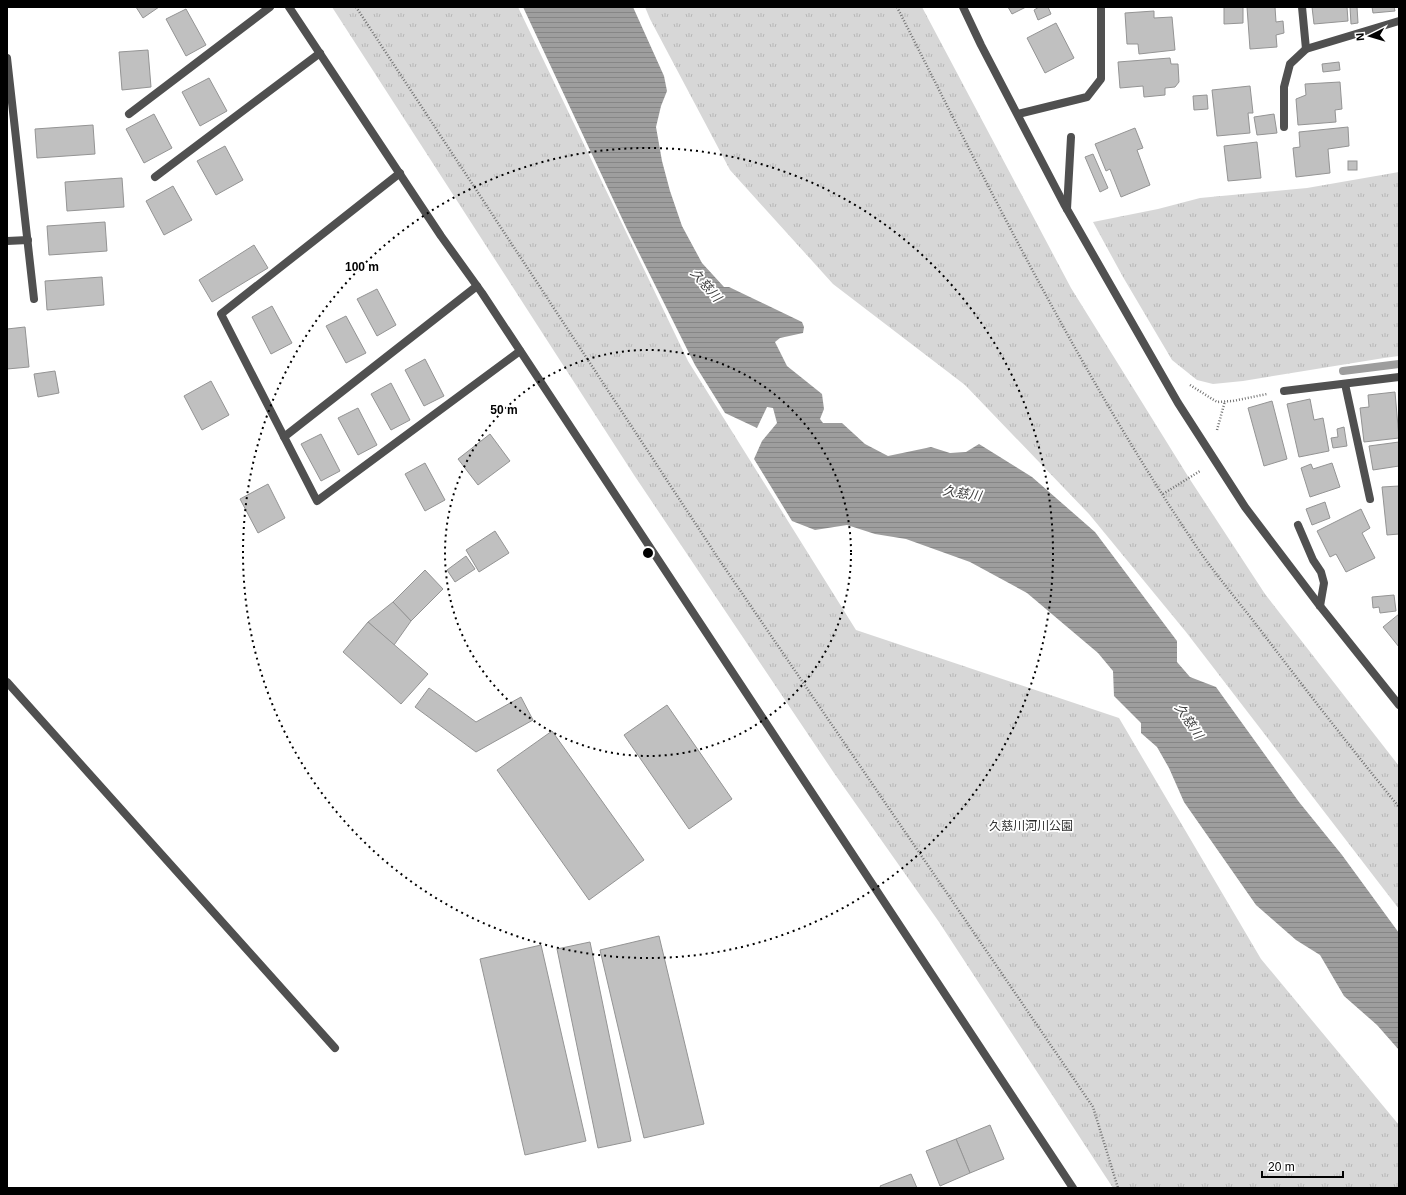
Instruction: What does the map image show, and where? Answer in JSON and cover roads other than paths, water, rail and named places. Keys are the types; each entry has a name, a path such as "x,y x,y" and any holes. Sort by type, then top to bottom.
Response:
{"street":[{"path":"129,114 270,7"},
{"path":"289,7 477,286 1073,1188"},
{"path":"962,7 1067,208 1178,403 1245,507 1320,606 1399,705"},
{"path":"1018,114 1087,97 1101,79 1101,7"},
{"path":"1302,7 1306,49"},
{"path":"1284,127 1284,87 1290,64 1306,49 1399,21"},
{"path":"155,177 320,53"},
{"path":"7,58 34,299"},
{"path":"1067,208 1071,138"},
{"path":"400,173 221,314 317,501 520,351"},
{"path":"7,241 28,240"},
{"path":"284,437 477,286"},
{"path":"1284,391 1399,377"},
{"path":"1344,384 1370,499"},
{"path":"1298,525 1313,560 1321,572 1324,583 1320,606"},
{"path":"7,682 335,1048"}],"water":[{"name":"久慈川","path":"523,7 633,7 664,76 667,91 661,106 656,127 662,161 682,226 702,263 724,287 729,287 802,322 804,327 803,333 780,338 775,342 787,366 822,394 824,409 820,419 823,423 842,423 865,444 888,456 931,447 950,453 966,452 979,444 1032,477 1095,532 1177,641 1177,662 1190,677 1216,687 1299,802 1342,855 1399,933 1399,1050 1377,1025 1344,996 1320,955 1296,940 1256,905 1184,802 1169,768 1157,747 1141,733 1141,723 1114,696 1113,671 1098,653 1027,593 970,562 906,539 875,534 847,525 815,530 792,521 754,459 762,441 777,423 773,408 767,407 757,428 725,413 695,365 627,229"}],"waterway":[{"path":"1343,371 1399,364"}],"park label":[{"name":"久慈川河川公園","path":"1031,826"}]}
